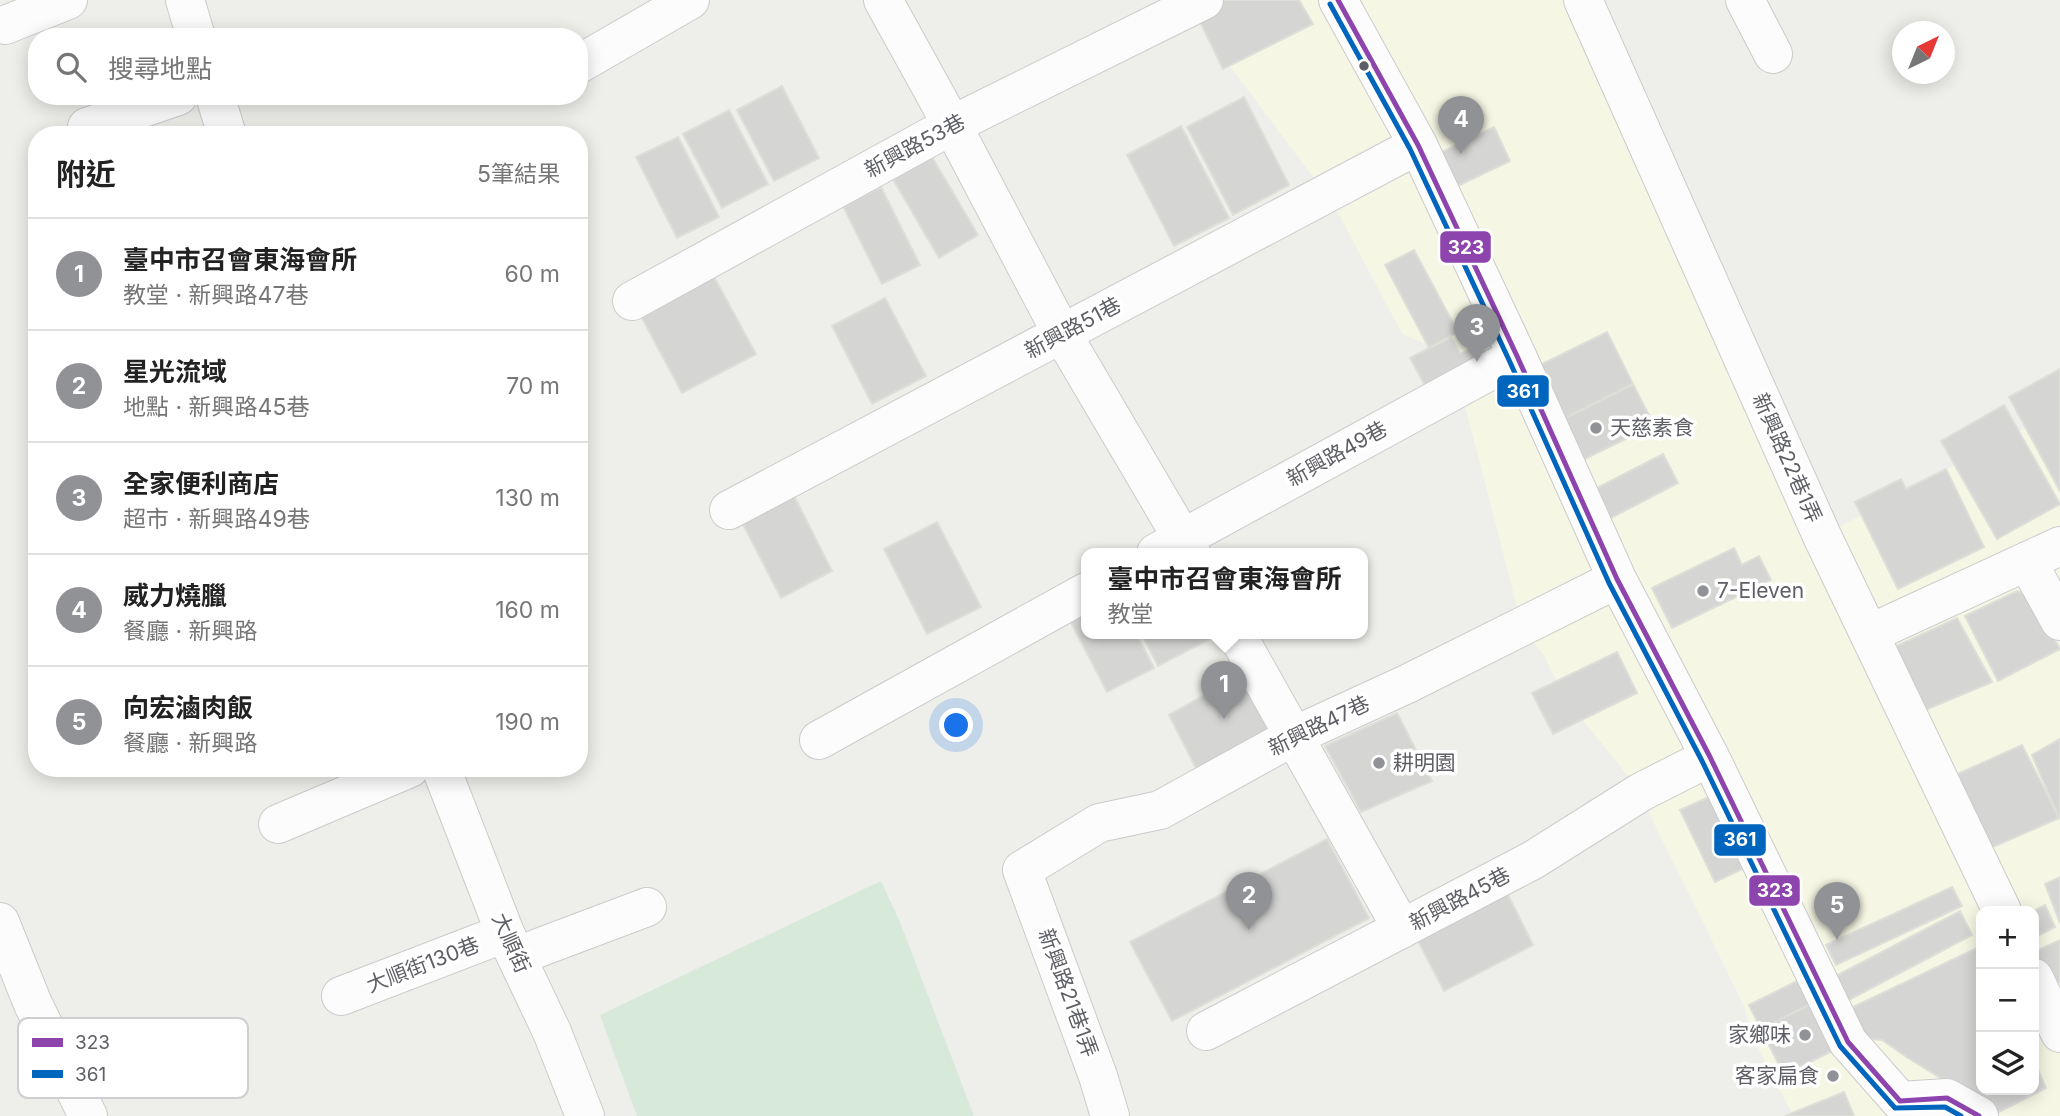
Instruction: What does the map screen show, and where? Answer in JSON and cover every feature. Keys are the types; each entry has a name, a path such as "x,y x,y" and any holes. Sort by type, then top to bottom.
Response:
{"street":[{"path":"5,25 68,0"},
{"path":"185,0 193,28"},
{"path":"588,59 690,0"},
{"path":"883,0 953,125 1177,548"},
{"name":"新興路53巷","path":"632,301 953,125 1204,0"},
{"name":"新興路22巷1弄","path":"1583,0 1816,524 2000,906"},
{"path":"1745,0 1773,54"},
{"path":"1341,1 1418,145 1617,579 1710,757 1848,1042 1902,1108 1947,1098 1979,1116"},
{"path":"90,126 152,105"},
{"path":"218,105 224,126"},
{"name":"新興路51巷","path":"729,510 1418,145"},
{"name":"新興路49巷","path":"1177,548 1517,356"},
{"path":"1869,634 2043,553 2060,621"},
{"name":"新興路47巷","path":"1023,870 1099,823 1160,810 1294,736 1407,684 1617,579"},
{"path":"819,740 1081,595"},
{"path":"1239,639 1402,929"},
{"name":"新興路45巷","path":"1206,1031 1533,860 1641,792 1710,757"},
{"path":"278,824 389,777"},
{"name":"大順街","path":"445,777 511,945 552,1032 584,1116"},
{"name":"新興路21巷1弄","path":"1023,870 1110,1116"},
{"name":"大順街130巷","path":"341,996 648,907"},
{"path":"0,922 40,1018"},
{"path":"2039,989 2060,1033"},
{"path":"79,1098 88,1116"}],"shaded area":[{"path":"1183,0 1573,0 1822,536 2060,409 2060,1116 1794,1116 1752,1036 1744,1006 1641,792 1565,698 1544,656 1522,626 1463,398 1436,348 1402,334 1334,205 1187,9"},
{"path":"881,881 900,922 974,1116 637,1116 600,1015"}],"building":[{"path":"1218,0 1299,0 1313,24 1223,69 1195,12"},
{"path":"782,86 819,158 774,181 737,110"},
{"path":"1244,97 1289,185 1233,215 1187,127"},
{"path":"729,110 768,184 722,208 683,134"},
{"path":"1181,126 1229,218 1174,246 1127,155"},
{"path":"1494,127 1510,161 1441,194 1425,160"},
{"path":"678,137 719,217 677,238 636,157"},
{"path":"932,157 978,235 939,258 893,179"},
{"path":"881,187 920,265 882,284 843,206"},
{"path":"1414,250 1458,332 1429,348 1385,265"},
{"path":"707,264 756,354 682,393 634,303"},
{"path":"885,298 926,376 872,404 832,326"},
{"path":"1607,332 1633,384 1563,419 1536,367"},
{"path":"1451,337 1460,354 1475,347 1493,380 1438,409 1410,358"},
{"path":"2060,369 2060,491 2009,397"},
{"path":"1633,384 1654,425 1583,460 1563,419"},
{"path":"2004,405 2060,504 1997,539 1941,441"},
{"path":"1663,454 1678,483 1609,519 1593,490"},
{"path":"1946,469 1984,547 1898,589 1855,502 1901,479 1906,489"},
{"path":"789,486 832,571 781,598 737,513"},
{"path":"937,522 981,607 927,634 884,549"},
{"path":"1734,548 1742,565 1759,556 1771,580 1672,628 1652,588"},
{"path":"2017,591 2030,596 2060,649 1998,681 1965,616"},
{"path":"1081,600 1081,639 1139,639 1154,668 1107,692 1064,609"},
{"path":"1957,618 1992,682 1923,711 1892,648"},
{"path":"1144,639 1208,639 1208,640 1158,666"},
{"path":"1617,652 1637,693 1553,734 1532,693"},
{"path":"1249,670 1279,724 1197,770 1169,715"},
{"name":"耕明園","path":"1397,713 1432,781 1361,812 1325,746"},
{"path":"2060,739 2060,817 2059,818 2032,755"},
{"path":"2022,745 2059,818 1984,851 1949,778"},
{"path":"1720,792 1755,863 1715,882 1680,810"},
{"path":"1327,839 1369,918 1172,1021 1130,942"},
{"path":"2060,877 2060,923 2045,884"},
{"path":"1952,887 1962,906 1836,965 1826,945"},
{"path":"1505,889 1533,945 1444,991 1415,935"},
{"path":"2045,905 2055,927 2039,935 2039,908"},
{"path":"1960,911 1972,935 1847,1001 1834,977"},
{"path":"2060,940 2060,982 2049,987 2039,964 2039,950"},
{"path":"1976,948 1976,1095 2032,1095 1997,1113 1882,1040 1864,1038 1849,1009"},
{"path":"1801,979 1813,1003 1761,1029 1749,1005"},
{"path":"1813,1003 1836,1049 1784,1075 1761,1029"},
{"path":"2039,1072 2046,1088 2039,1092"},
{"path":"1844,1092 1854,1116 1785,1116"}],"transit line":[{"name":"323","path":"1338,0 1418,145 1617,579 1710,757 1848,1042 1900,1101 1947,1098 1979,1116"},
{"name":"361","path":"1330,4 1410,149 1609,583 1702,761 1840,1046 1895,1108 1945,1107 1961,1116"}],"place":[{"name":"威力燒臘","path":"1461,154"},
{"name":"全家便利商店","path":"1477,362"},
{"name":"天慈素食","path":"1596,428"},
{"name":"7-Eleven","path":"1703,591"},
{"name":"臺中市召會東海會所","path":"1224,719"},
{"name":"耕明園","path":"1379,763"},
{"name":"星光流域","path":"1249,930"},
{"name":"向宏滷肉飯","path":"1837,940"},
{"name":"家鄉味","path":"1805,1035"},
{"name":"客家扁食","path":"1833,1076"}]}
